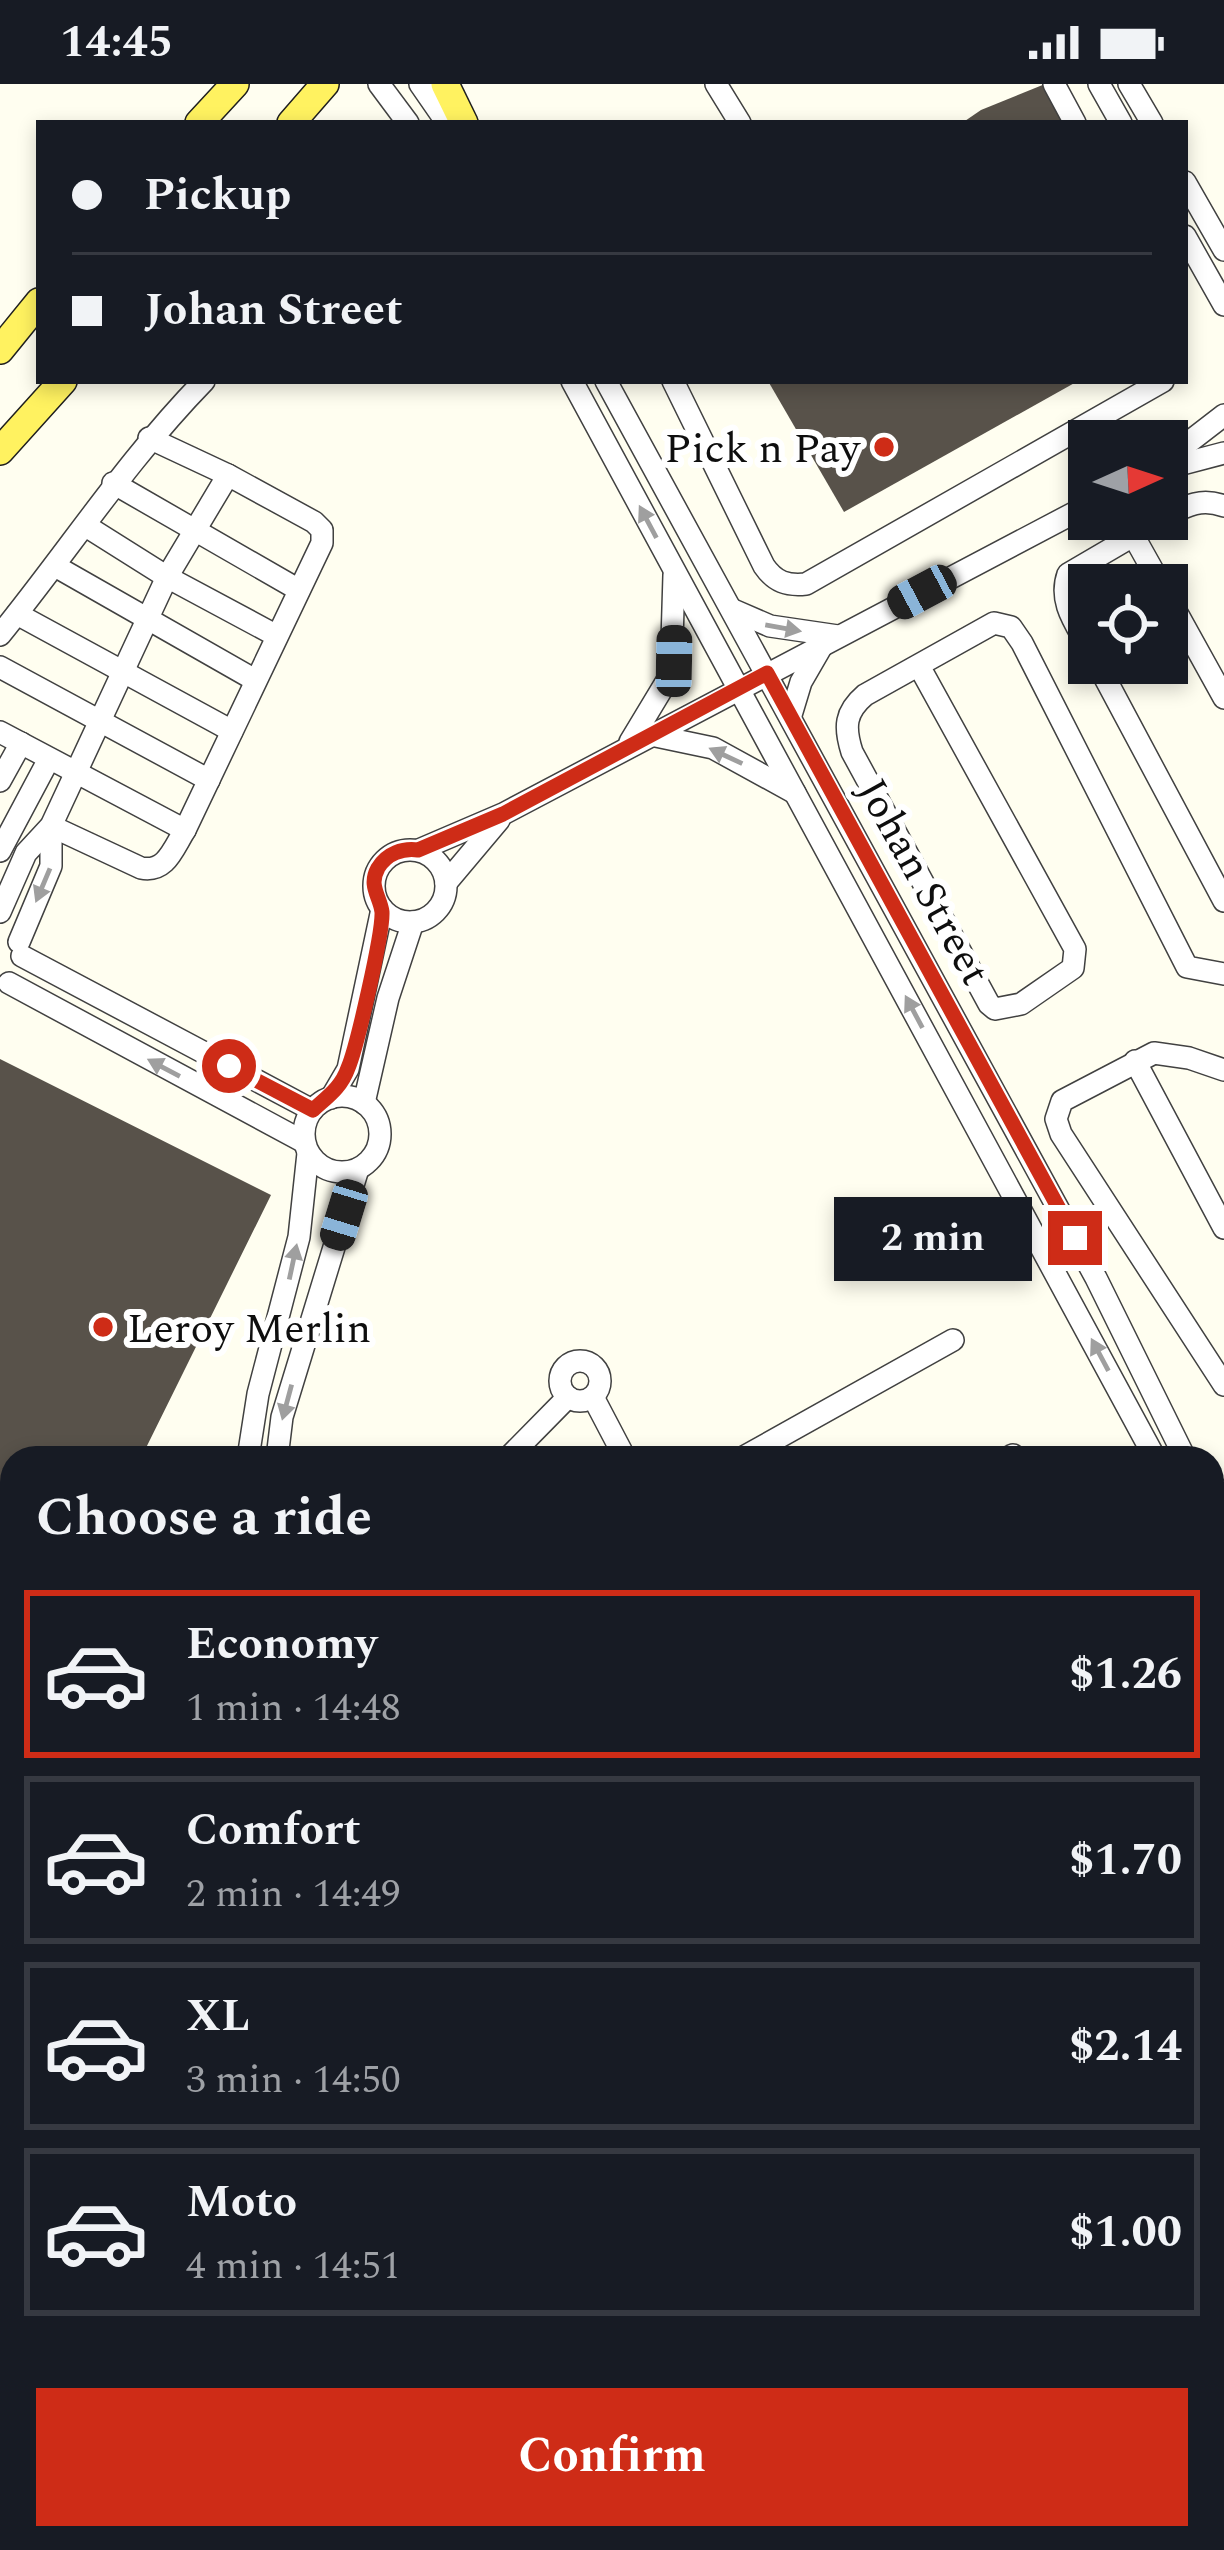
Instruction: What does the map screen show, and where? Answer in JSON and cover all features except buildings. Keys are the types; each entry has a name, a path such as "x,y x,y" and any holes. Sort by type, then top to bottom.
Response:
{"main road":[{"path":"202,120 235,84"},
{"path":"294,120 325,84"},
{"path":"445,84 463,120"},
{"path":"0,350 36,306"},
{"path":"0,451 60,384"}],"street":[{"path":"379,84 406,120"},
{"path":"420,84 445,120"},
{"path":"716,84 738,120"},
{"path":"1054,84 1073,120"},
{"path":"1099,84 1119,120"},
{"path":"1130,84 1150,120"},
{"path":"1188,187 1224,250"},
{"path":"1188,241 1224,305"},
{"path":"0,635 149,438 201,384"},
{"name":"Johan Street","path":"574,384 1149,1446"},
{"name":"Johan Street","path":"607,384 1096,1278 1183,1446"},
{"path":"674,384 764,566 778,580 796,585 806,584 961,498 1158,384"},
{"path":"1188,446 1224,415"},
{"path":"51,826 152,870 163,866 322,543 322,530 314,522 149,438"},
{"path":"1188,460 1224,453"},
{"path":"0,912 26,854 51,826 167,577 228,475"},
{"path":"113,483 299,590"},
{"path":"1188,506 1209,501 1224,506"},
{"path":"250,1446 258,1394 299,1237 307,1120 348,1069 382,909 374,888 379,866 396,852 418,850 503,814 1068,516"},
{"path":"86,526 167,577 277,636"},
{"path":"1082,564 1124,540"},
{"path":"55,566 255,680"},
{"path":"626,748 671,674 674,570"},
{"path":"1068,574 1064,585 1068,610"},
{"path":"732,609 770,626 830,640"},
{"path":"17,614 232,731"},
{"path":"919,666 1075,949 1073,968 1008,1009 989,1004 846,736 851,707 865,695 994,623 1011,627 1187,968 1224,974"},
{"path":"1188,634 1224,698"},
{"path":"790,715 801,682 830,640"},
{"path":"0,667 209,780"},
{"path":"1108,684 1224,901"},
{"path":"0,732 184,830"},
{"path":"651,734 713,748 795,793"},
{"path":"0,781 21,743"},
{"path":"0,851 49,759"},
{"path":"382,909 401,921 434,914 446,883 503,814"},
{"path":"51,826 51,866 13,943 19,971 3,989 306,1148 316,1162 335,1172 358,1169"},
{"path":"418,850 438,862 446,883"},
{"path":"364,1103 388,998 413,922"},
{"path":"13,943 322,1104 343,1096 372,1111 380,1132 374,1154 358,1169 282,1417 278,1446"},
{"path":"1224,1070 1154,1054 1062,1101 1056,1119 1061,1134 1224,1385"},
{"path":"1135,1061 1224,1228"},
{"path":"763,1446 953,1340"},
{"path":"583,1362 598,1373 600,1386 593,1397 580,1402 568,1397 561,1386 562,1373 571,1364 583,1362"},
{"path":"525,1446 568,1397"},
{"path":"593,1397 620,1446"}],"place":[{"name":"Pick n Pay","path":"884,447"},
{"name":"Leroy Merlin","path":"103,1327"}],"route":[{"path":"229,1066 313,1110 331,1098 348,1069 375,954 382,909 376,899 375,877 386,858 407,849 418,850 503,814 767,673 1075,1238"}]}
